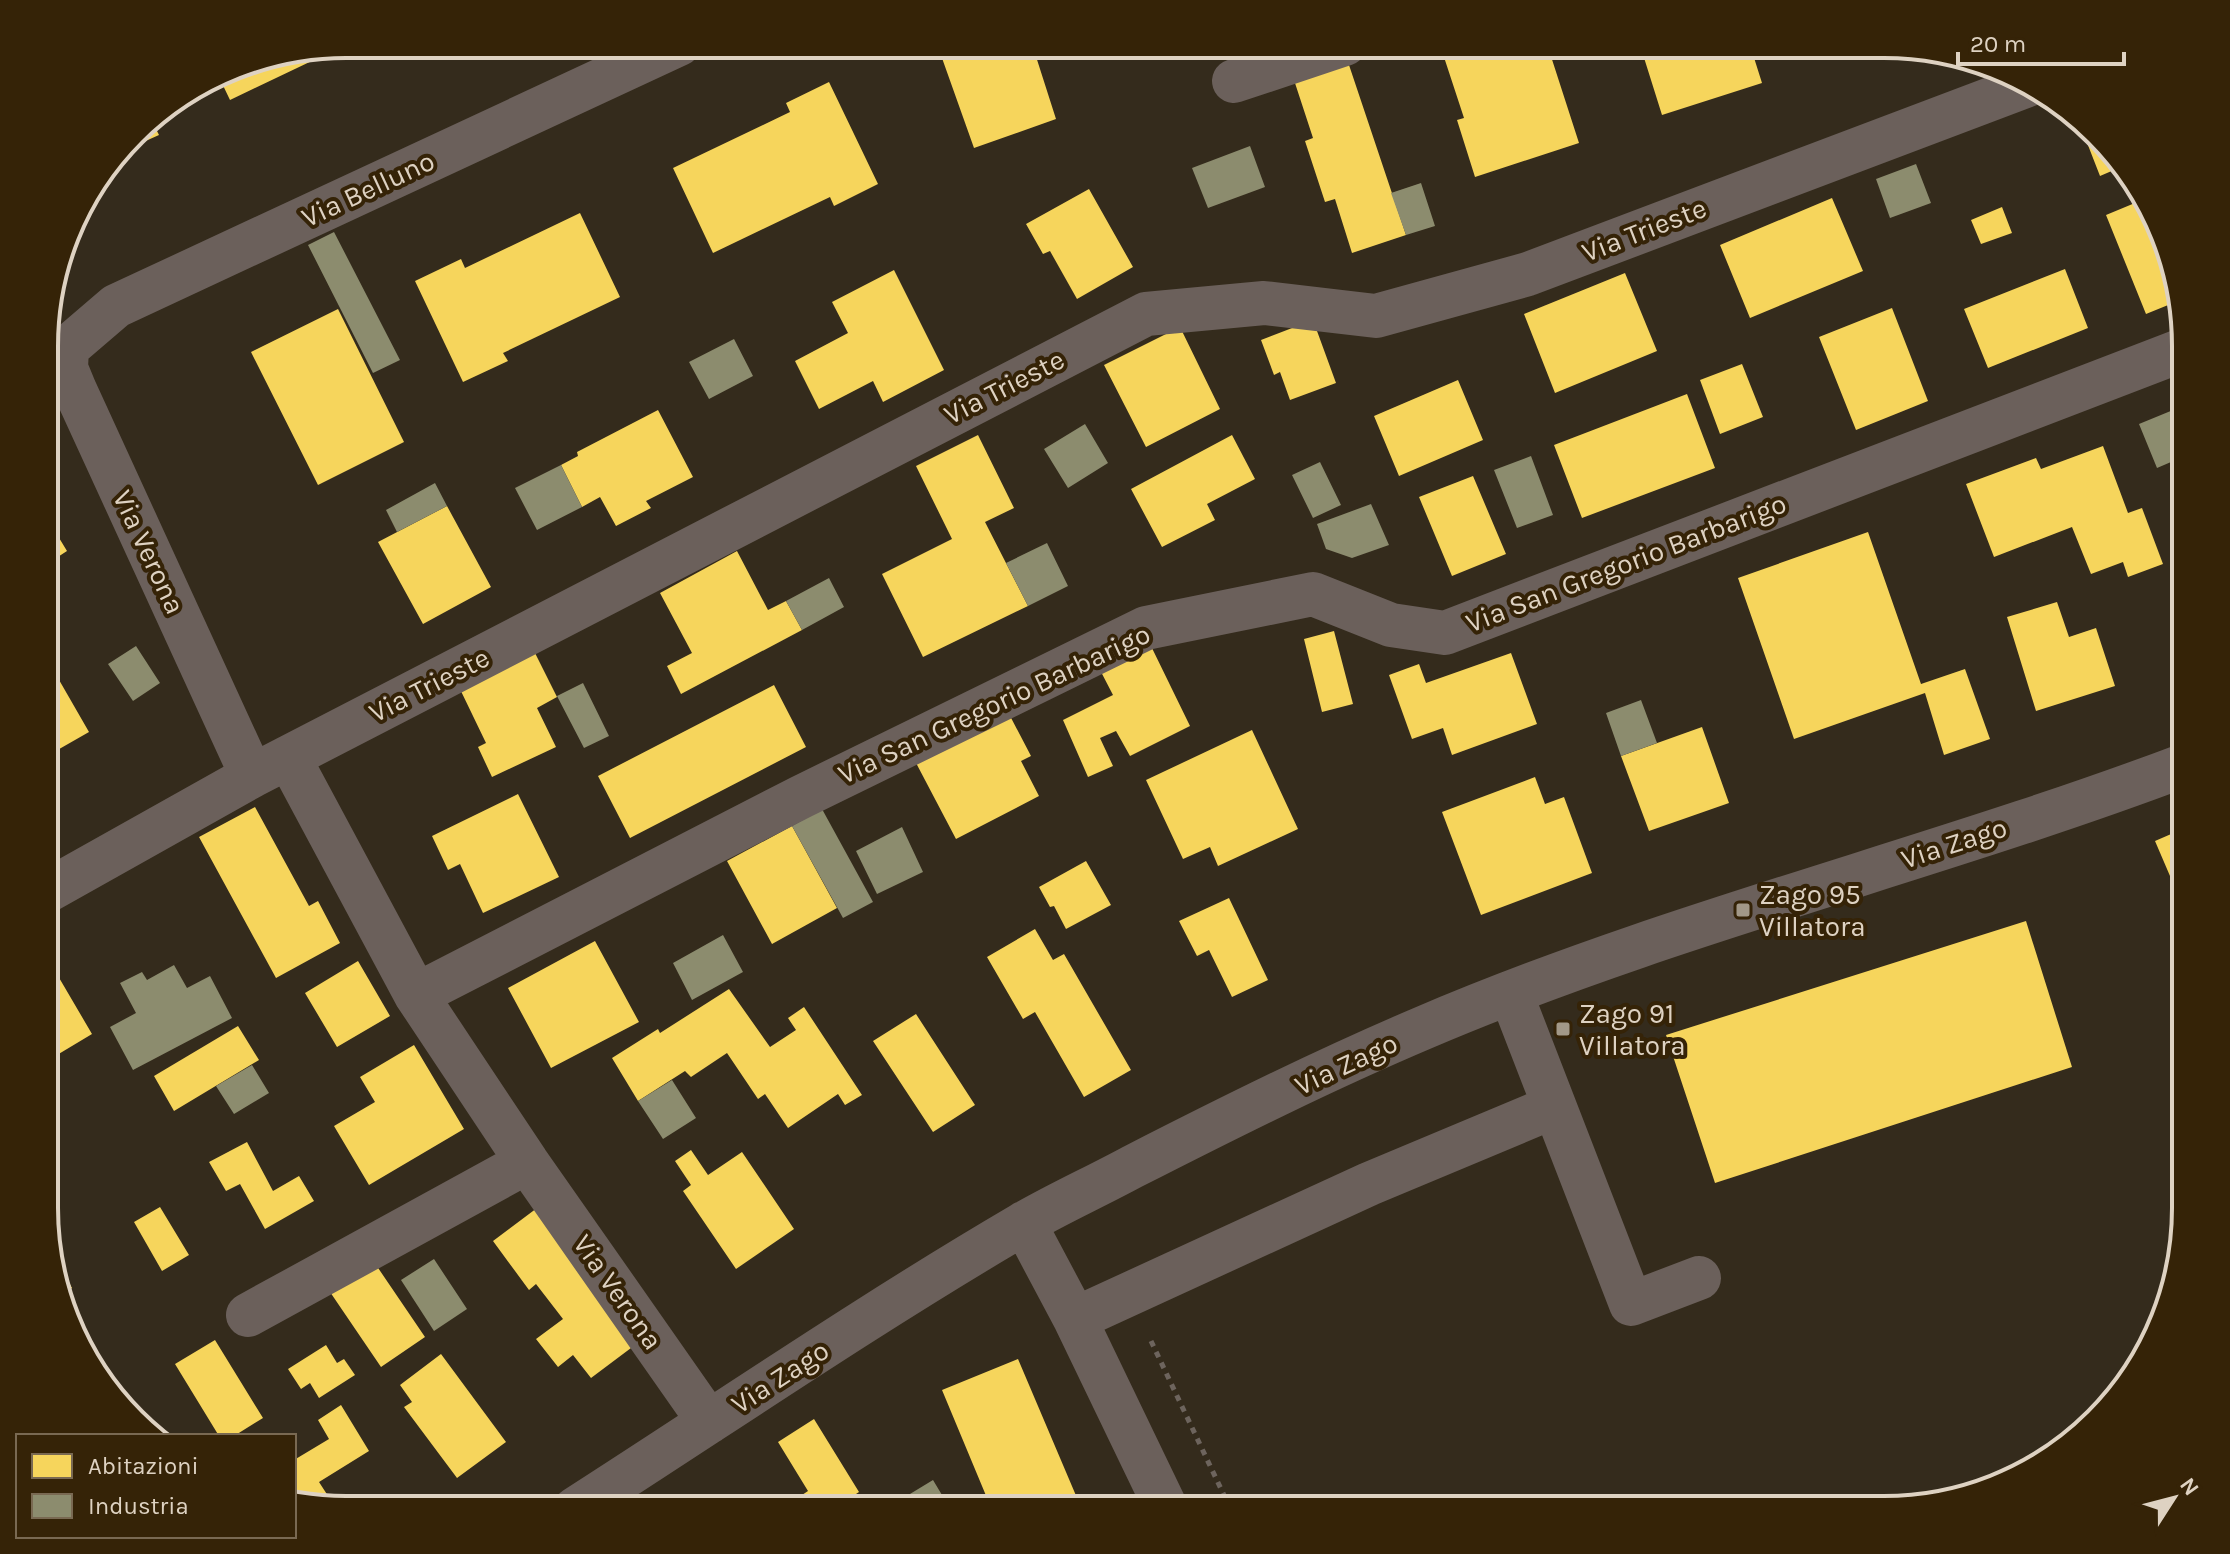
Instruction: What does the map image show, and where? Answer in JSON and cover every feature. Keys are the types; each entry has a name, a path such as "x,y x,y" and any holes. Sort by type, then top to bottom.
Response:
{"street":[{"name":"Via Belluno","path":"58,354 116,306 649,58"},
{"path":"1234,81 1303,58"},
{"name":"Via Trieste","path":"58,885 271,767 1146,314 1264,303 1376,316 1528,274 2015,90"},
{"name":"Via San Gregorio Barbarigo","path":"416,995 801,797 1146,628 1313,594 1391,625 1445,633 2172,354"},
{"name":"Via Verona","path":"58,356 271,767 527,1162 709,1422"},
{"name":"Via Zago","path":"595,1496 1024,1223 1229,1117 1424,1028 1511,994 1744,910 2115,792 2172,770"},
{"path":"1511,994 1631,1304 1699,1278"},
{"path":"1075,1319 1369,1184 1553,1107"},
{"path":"248,1315 527,1162"},
{"path":"1024,1223 1075,1319 1160,1496"}],"building: Abitazioni":[{"path":"942,58 1036,58 1056,119 974,148"},
{"path":"1444,58 1552,58 1579,143 1475,177 1457,120 1464,118"},
{"path":"1644,58 1754,58 1762,83 1662,115"},
{"path":"315,60 230,100 223,86 253,73"},
{"path":"1348,62 1406,235 1352,253 1335,199 1325,202 1305,141 1313,138 1294,80"},
{"path":"829,82 878,184 834,206 830,197 713,253 673,168 790,112 786,103"},
{"path":"156,129 159,135 141,143"},
{"path":"2086,140 2113,171 2100,176"},
{"path":"1089,189 1133,267 1077,299 1050,251 1043,254 1026,224"},
{"path":"1832,198 1863,271 1750,318 1720,245"},
{"path":"2134,203 2157,253 2169,305 2146,314 2106,215"},
{"path":"2002,207 2012,233 1981,244 1971,220"},
{"path":"580,213 620,297 503,353 508,361 463,382 415,281 461,259 465,268"},
{"path":"2065,269 2088,328 1988,368 1964,309"},
{"path":"894,270 944,370 883,402 873,381 819,409 795,361 848,333 832,302"},
{"path":"1625,273 1657,351 1555,393 1524,314"},
{"path":"1892,308 1928,401 1856,430 1819,337"},
{"path":"338,309 404,442 318,485 251,352"},
{"path":"1313,320 1336,383 1290,400 1280,372 1274,375 1261,340"},
{"path":"1180,327 1220,409 1146,447 1104,365"},
{"path":"1742,364 1763,417 1720,434 1700,380"},
{"path":"1458,380 1483,440 1399,476 1374,416"},
{"path":"1687,394 1715,468 1582,518 1554,445"},
{"path":"658,410 693,477 646,501 651,508 616,526 600,497 582,507 561,465 578,456 577,452"},
{"path":"978,435 1014,508 985,522 1028,606 923,657 882,574 952,539 916,466"},
{"path":"1232,435 1255,479 1207,504 1215,520 1162,547 1131,489"},
{"path":"2103,446 2128,513 2142,508 2163,564 2128,577 2123,562 2091,574 2072,527 1994,557 1966,484 2036,458 2041,469"},
{"path":"1473,476 1506,554 1452,576 1419,497"},
{"path":"447,506 491,587 423,624 378,542"},
{"path":"1868,532 1921,684 1965,669 1990,739 1944,755 1925,693 1794,739 1738,578"},
{"path":"58,536 67,551 58,557"},
{"path":"737,551 768,610 786,601 802,630 681,694 667,666 692,653 660,593"},
{"path":"2057,602 2069,637 2096,628 2115,686 2036,711 2007,617"},
{"path":"1334,631 1353,704 1322,712 1304,639"},
{"path":"1150,644 1190,726 1130,756 1116,731 1100,738 1113,766 1088,777 1063,720 1113,695 1099,668"},
{"path":"534,651 557,697 537,708 556,747 492,777 478,747 486,743 459,687"},
{"path":"1511,653 1537,724 1452,755 1443,728 1412,739 1389,675 1419,664 1426,683"},
{"path":"58,678 89,732 58,750"},
{"path":"774,685 806,747 630,838 598,776"},
{"path":"1008,712 1031,756 1021,761 1039,796 956,839 915,761"},
{"path":"1702,727 1729,803 1649,831 1621,756"},
{"path":"1252,730 1298,829 1218,866 1210,847 1183,859 1146,780"},
{"path":"1535,777 1545,804 1564,797 1592,873 1481,915 1442,812"},
{"path":"518,794 559,877 483,913 460,864 448,870 432,836"},
{"path":"255,807 309,906 318,901 340,943 276,978 199,837"},
{"path":"792,826 837,908 772,944 727,861"},
{"path":"2172,834 2172,881 2155,841"},
{"path":"1086,861 1111,905 1066,929 1039,887"},
{"path":"1229,898 1268,980 1232,997 1209,950 1197,956 1179,921"},
{"path":"2026,921 2072,1067 1715,1183 1666,1035"},
{"path":"1035,929 1053,960 1064,954 1131,1070 1084,1097 1035,1012 1023,1019 987,957"},
{"path":"595,941 639,1022 551,1068 508,988"},
{"path":"358,961 390,1016 337,1047 305,993"},
{"path":"58,976 92,1034 58,1054"},
{"path":"729,989 770,1047 796,1030 788,1018 804,1007 862,1095 845,1105 838,1094 788,1128 765,1094 758,1099 727,1053 691,1077 685,1071 638,1101 612,1058 658,1029 660,1033"},
{"path":"916,1014 975,1105 933,1132 873,1041"},
{"path":"238,1026 259,1060 174,1111 154,1076"},
{"path":"414,1045 464,1129 369,1185 334,1126 375,1102 360,1077"},
{"path":"247,1142 273,1191 299,1176 314,1201 265,1229 240,1184 226,1191 209,1162"},
{"path":"691,1150 708,1175 742,1152 794,1229 736,1269 683,1191 691,1185 675,1161"},
{"path":"545,1202 635,1345 591,1378 573,1355 558,1367 536,1339 563,1319 536,1284 529,1290 493,1241"},
{"path":"160,1207 189,1255 162,1271 134,1222"},
{"path":"372,1259 425,1337 381,1367 328,1289"},
{"path":"215,1340 263,1418 237,1434 218,1434 175,1364"},
{"path":"326,1345 337,1363 344,1359 355,1375 319,1398 310,1383 301,1389 288,1369"},
{"path":"441,1354 506,1442 457,1478 404,1407 412,1402 400,1385"},
{"path":"1018,1359 1076,1496 986,1496 942,1390"},
{"path":"341,1405 369,1451 319,1482 327,1495 296,1491 296,1459 329,1439 318,1420"},
{"path":"814,1419 859,1492 853,1496 803,1496 808,1491 778,1442"}],"building: Industria":[{"path":"1250,146 1265,187 1208,208 1192,168"},
{"path":"1916,164 1931,203 1890,218 1876,179"},
{"path":"1421,183 1435,226 1406,235 1391,193"},
{"path":"334,232 400,360 373,373 308,245"},
{"path":"734,339 753,376 709,399 689,362"},
{"path":"2172,410 2172,462 2157,468 2139,424"},
{"path":"1085,424 1108,463 1068,488 1044,449"},
{"path":"1531,456 1553,515 1517,528 1494,470"},
{"path":"1320,462 1341,505 1313,518 1292,475"},
{"path":"561,465 582,507 537,530 515,488"},
{"path":"435,483 447,506 397,532 386,510"},
{"path":"1371,504 1389,545 1352,558 1326,549 1317,524"},
{"path":"1047,543 1068,586 1028,606 1006,563"},
{"path":"829,578 844,607 802,630 786,601"},
{"path":"136,646 160,683 133,701 108,664"},
{"path":"583,683 609,736 584,748 557,696"},
{"path":"1641,700 1657,743 1621,756 1606,713"},
{"path":"822,809 873,902 843,918 792,826"},
{"path":"902,827 923,872 877,894 856,851"},
{"path":"723,935 743,972 692,1000 673,963"},
{"path":"174,965 187,988 210,976 232,1018 133,1070 110,1027 136,1013 120,983 142,972 147,980"},
{"path":"252,1065 269,1093 234,1114 216,1086"},
{"path":"672,1080 696,1118 663,1139 638,1101"},
{"path":"434,1259 467,1309 434,1331 401,1280"},
{"path":"933,1480 943,1496 907,1496"}],"place":[{"name":"Zago 95 Villatora","path":"1743,910"},
{"name":"Zago 91 Villatora","path":"1563,1029"}]}
